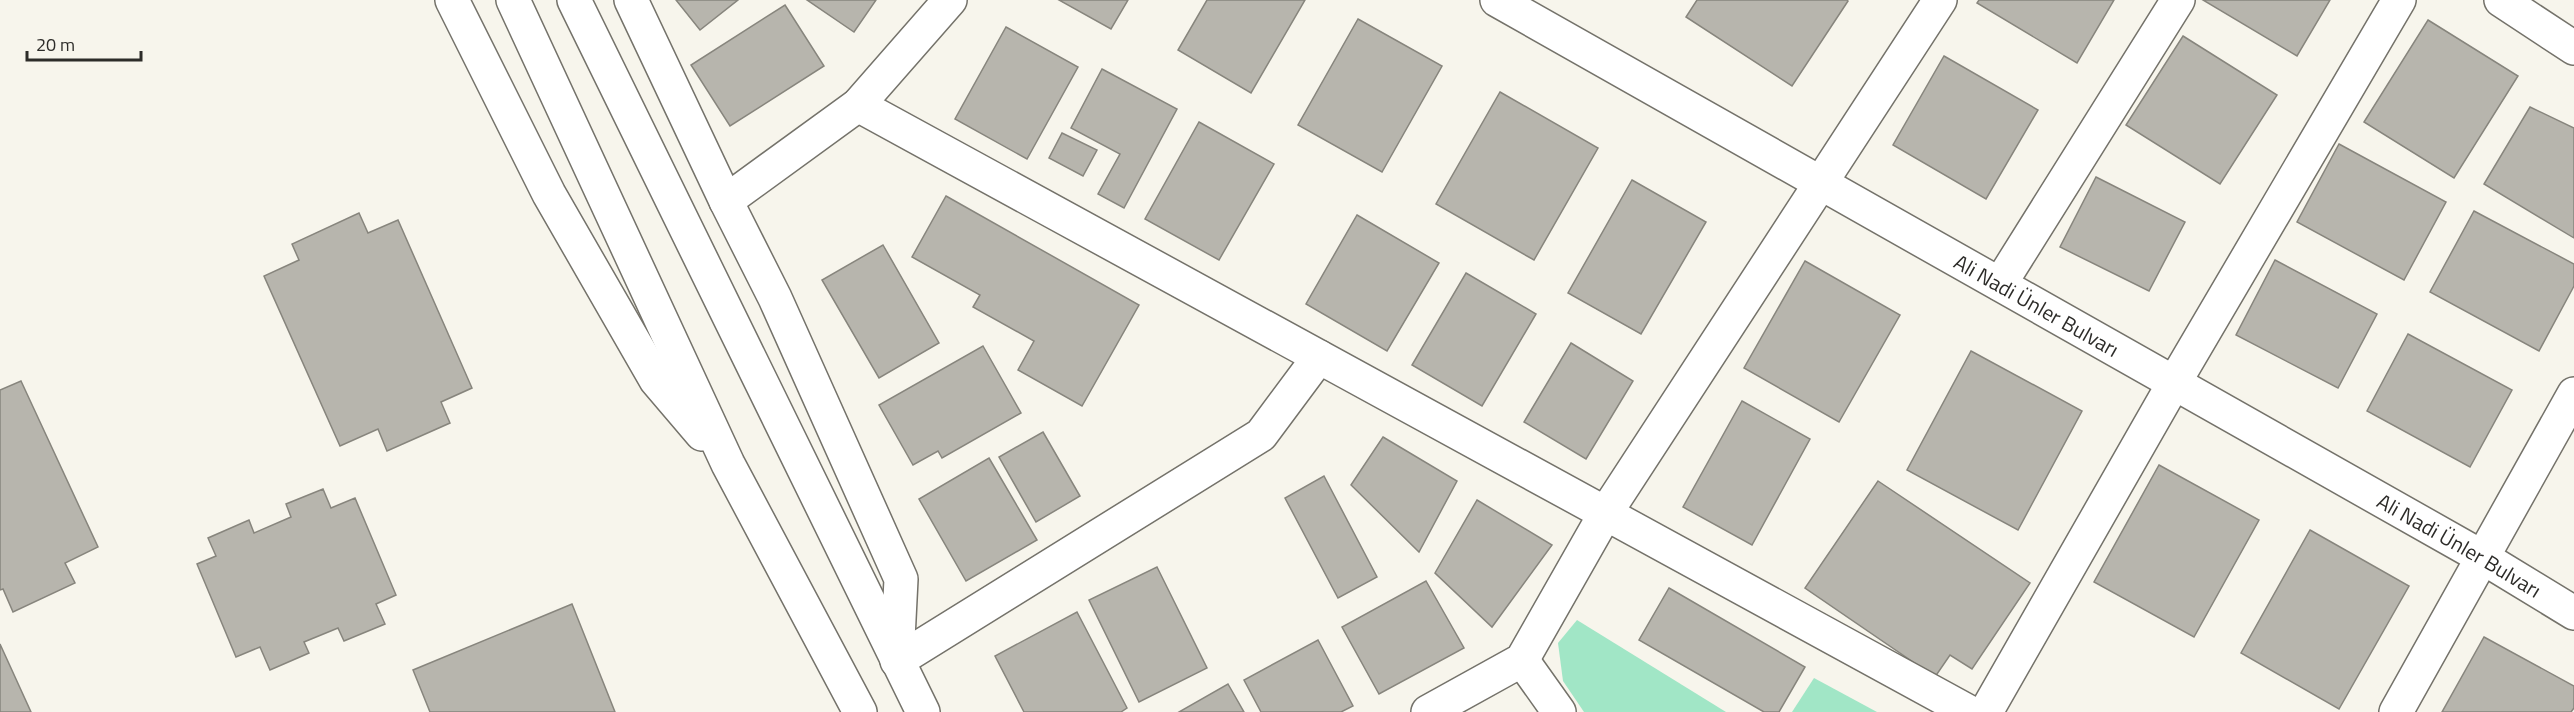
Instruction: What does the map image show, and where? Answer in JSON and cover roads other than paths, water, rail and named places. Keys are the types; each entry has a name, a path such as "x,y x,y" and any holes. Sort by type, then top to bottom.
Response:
{"street":[{"path":"452,0 549,194 656,380 728,464"},
{"path":"513,0 728,464 860,712"},
{"path":"573,0 923,712"},
{"path":"631,0 774,298 901,579 897,661"},
{"path":"726,201 858,105 950,0"},
{"name":"Ali Nadi Ünler Bulvarı","path":"1497,0 2482,557 2574,613"},
{"path":"1428,712 1522,660 1605,514 1940,0"},
{"path":"2000,284 2178,0"},
{"path":"1986,712 2174,383 2399,0"},
{"path":"2501,0 2574,48"},
{"path":"858,105 1969,712"},
{"path":"897,661 1261,435 1319,357"},
{"path":"2396,712 2574,394"},
{"path":"1522,660 1559,712"}]}
